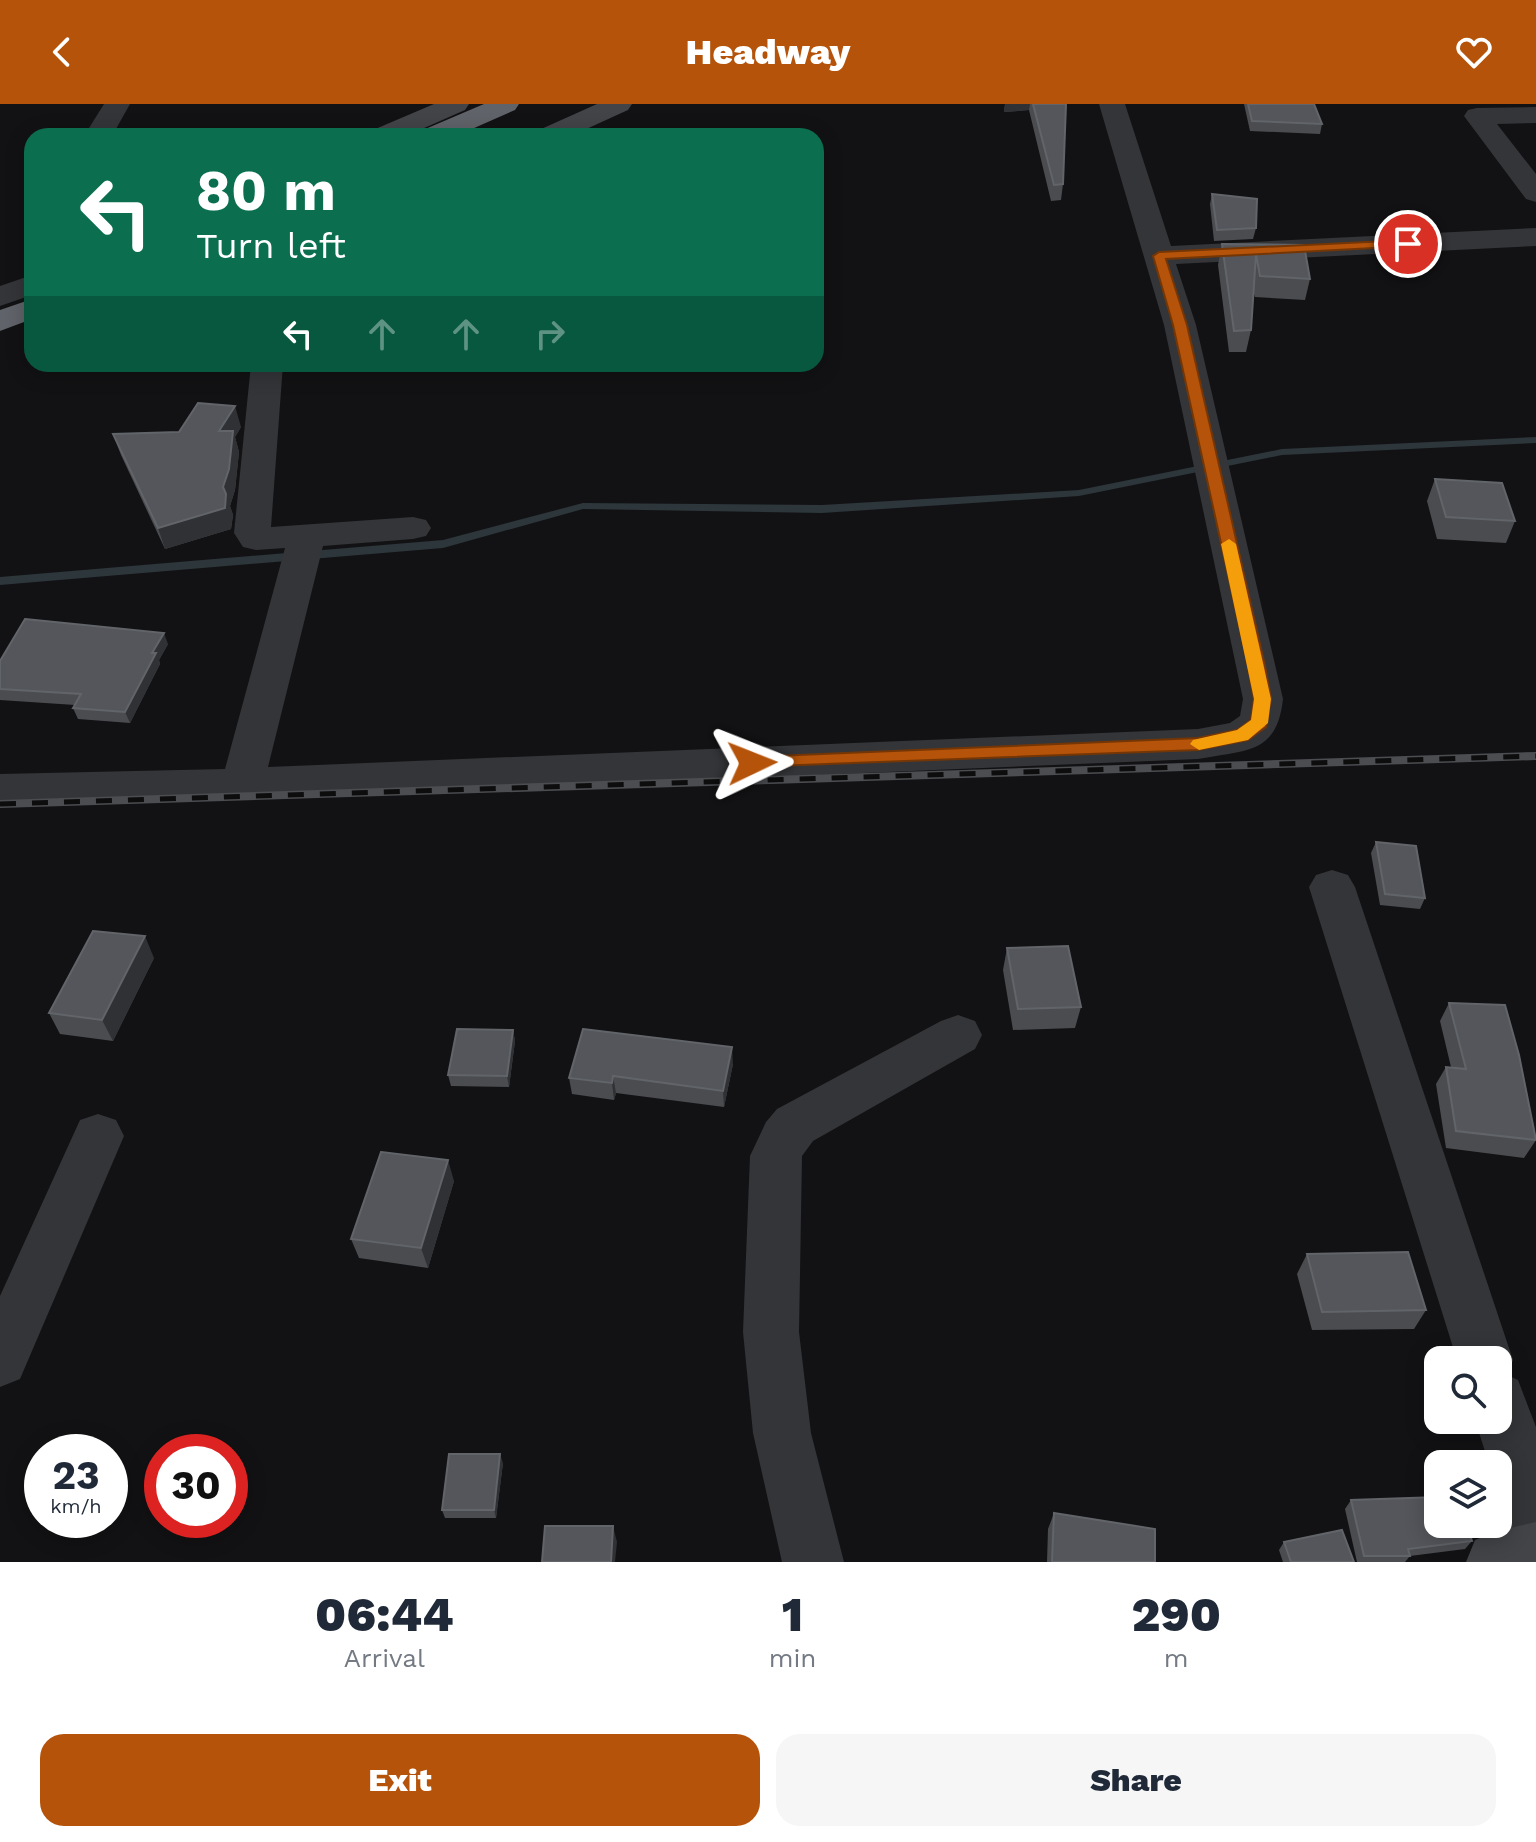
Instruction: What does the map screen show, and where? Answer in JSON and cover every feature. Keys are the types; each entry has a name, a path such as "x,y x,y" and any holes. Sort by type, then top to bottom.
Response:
{"highway":[{"path":"451,128 506,104"},
{"path":"0,322 24,312"}],"street":[{"path":"103,128 117,104"},
{"path":"401,128 456,104"},
{"path":"566,128 619,104"},
{"path":"0,790 242,784 1198,744 1242,736 1260,723 1263,699 1180,325 1112,104"},
{"path":"1536,115 1477,116 1536,193"},
{"path":"1159,256 1536,237"},
{"path":"0,297 24,287"},
{"path":"266,372 252,533 256,539 413,528"},
{"path":"242,784 307,537"},
{"path":"1332,887 1480,1346"},
{"path":"813,1562 782,1433 771,1332 776,1156 784,1138 795,1125 958,1035"},
{"path":"0,1360 98,1136"},
{"path":"1509,1434 1536,1517"},
{"path":"1497,1562 1536,1553"}],"building":[{"path":"1033,104 1066,104 1063,184 1054,185"},
{"path":"1248,104 1314,104 1322,124 1252,121"},
{"path":"1212,194 1257,199 1256,228 1217,230"},
{"path":"1222,244 1304,245 1310,279 1260,276 1256,254 1251,330 1234,331"},
{"path":"198,403 235,406 219,431 233,431 229,469 223,487 225,508 158,528 113,434 179,432"},
{"path":"1435,479 1502,483 1515,521 1446,517"},
{"path":"25,619 164,633 125,712 73,708 81,694 0,689 0,661"},
{"path":"1376,842 1416,846 1425,898 1385,894"},
{"path":"93,931 145,936 102,1020 49,1013"},
{"path":"1068,946 1081,1007 1018,1009 1007,948"},
{"path":"1449,1003 1505,1005 1519,1055 1536,1140 1456,1131 1446,1067 1466,1069"},
{"path":"457,1029 513,1030 507,1076 448,1075"},
{"path":"583,1029 732,1047 723,1091 613,1076 612,1083 569,1078"},
{"path":"381,1152 448,1160 421,1248 351,1239"},
{"path":"1408,1252 1426,1310 1322,1312 1307,1254"},
{"path":"449,1454 500,1454 494,1510 442,1510"},
{"path":"1424,1497 1424,1538 1471,1538 1472,1541 1408,1549 1410,1556 1364,1556 1351,1500"},
{"path":"1054,1513 1155,1529 1155,1562 1052,1562"},
{"path":"545,1526 613,1526 611,1562 542,1562"},
{"path":"1342,1530 1354,1562 1291,1562 1284,1542"}],"waterway":[{"path":"0,581 443,544 583,506 822,509 1079,493 1282,452 1536,440"}],"railway":[{"path":"0,804 1536,756"}],"slow traffic":[{"path":"1199,744 1242,736 1260,723 1263,699 1229,544"}],"route":[{"path":"752,763 1198,744 1242,736 1260,723 1263,699 1256,666 1180,325 1159,256 1408,244"}]}
